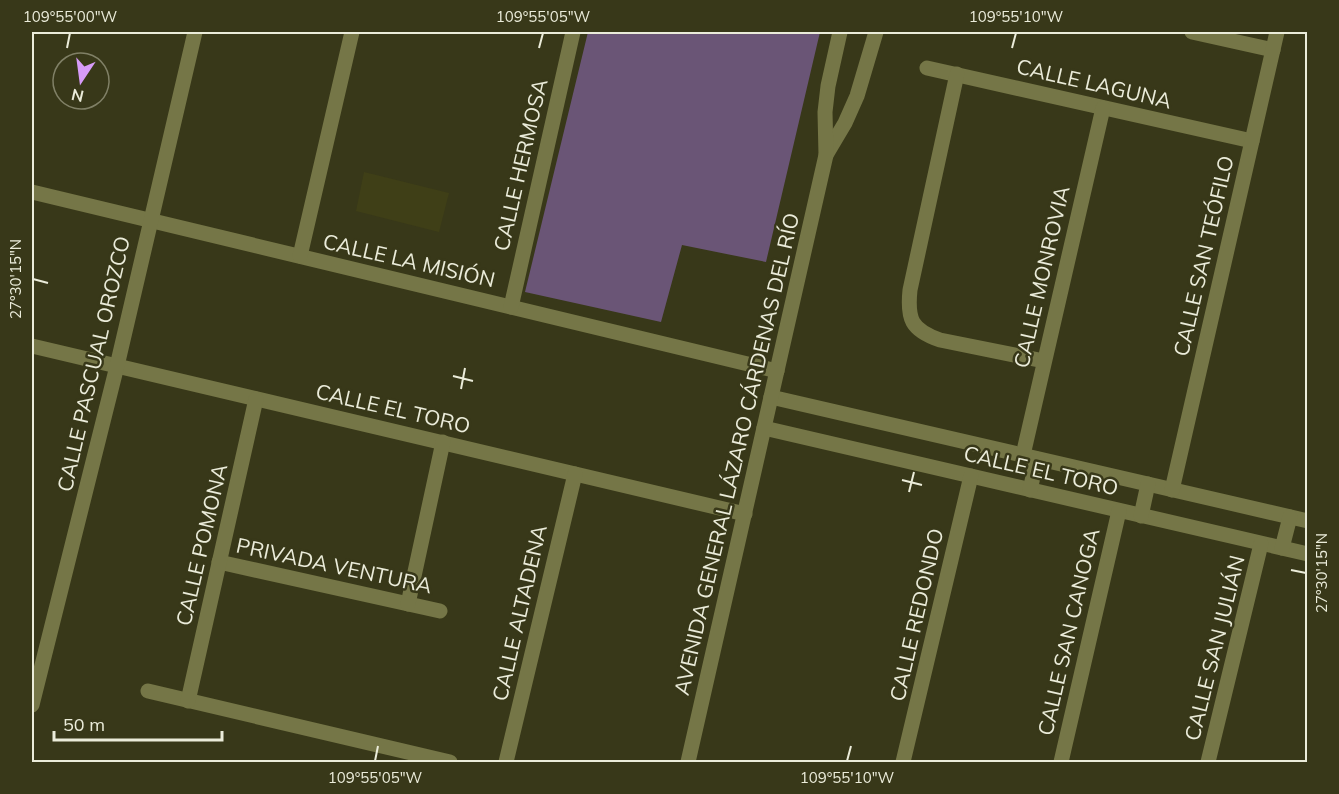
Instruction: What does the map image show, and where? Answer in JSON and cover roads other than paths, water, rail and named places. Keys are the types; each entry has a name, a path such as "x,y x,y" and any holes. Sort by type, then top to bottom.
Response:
{"street":[{"name":"CALLE PASCUAL OROZCO","path":"32,705 117,366 195,32"},
{"path":"300,256 352,32"},
{"name":"CALLE HERMOSA","path":"511,307 573,32"},
{"name":"AVENIDA GENERAL LÁZARO CÁRDENAS DEL RÍO","path":"688,762 826,155 825,112 828,86 840,32"},
{"name":"AVENIDA GENERAL LÁZARO CÁRDENAS DEL RÍO","path":"826,155 846,123 857,96 876,32"},
{"path":"1192,32 1273,50"},
{"name":"CALLE SAN TEÓFILO","path":"1172,490 1277,32"},
{"name":"CALLE LAGUNA","path":"927,68 1252,141"},
{"path":"957,74 910,290 908,307 910,319 917,329 933,338 1044,361"},
{"name":"CALLE MONROVIA","path":"1030,490 1030,457 1044,361 1103,108"},
{"name":"CALLE LA MISIÓN","path":"32,192 777,371"},
{"name":"CALLE EL TORO","path":"32,346 745,514"},
{"name":"CALLE EL TORO","path":"771,397 1308,521"},
{"name":"CALLE POMONA","path":"188,701 256,399"},
{"name":"CALLE EL TORO","path":"764,428 1308,554"},
{"path":"408,604 443,442"},
{"name":"CALLE ALTADENA","path":"506,762 575,474"},
{"name":"CALLE REDONDO","path":"903,762 970,476"},
{"path":"1140,516 1148,484"},
{"name":"CALLE SAN CANOGA","path":"1061,762 1119,511"},
{"path":"1282,548 1290,518"},
{"name":"CALLE SAN JULIÁN","path":"1208,762 1261,544"},
{"name":"PRIVADA VENTURA","path":"219,562 440,611"},
{"path":"148,692 450,762"}]}
